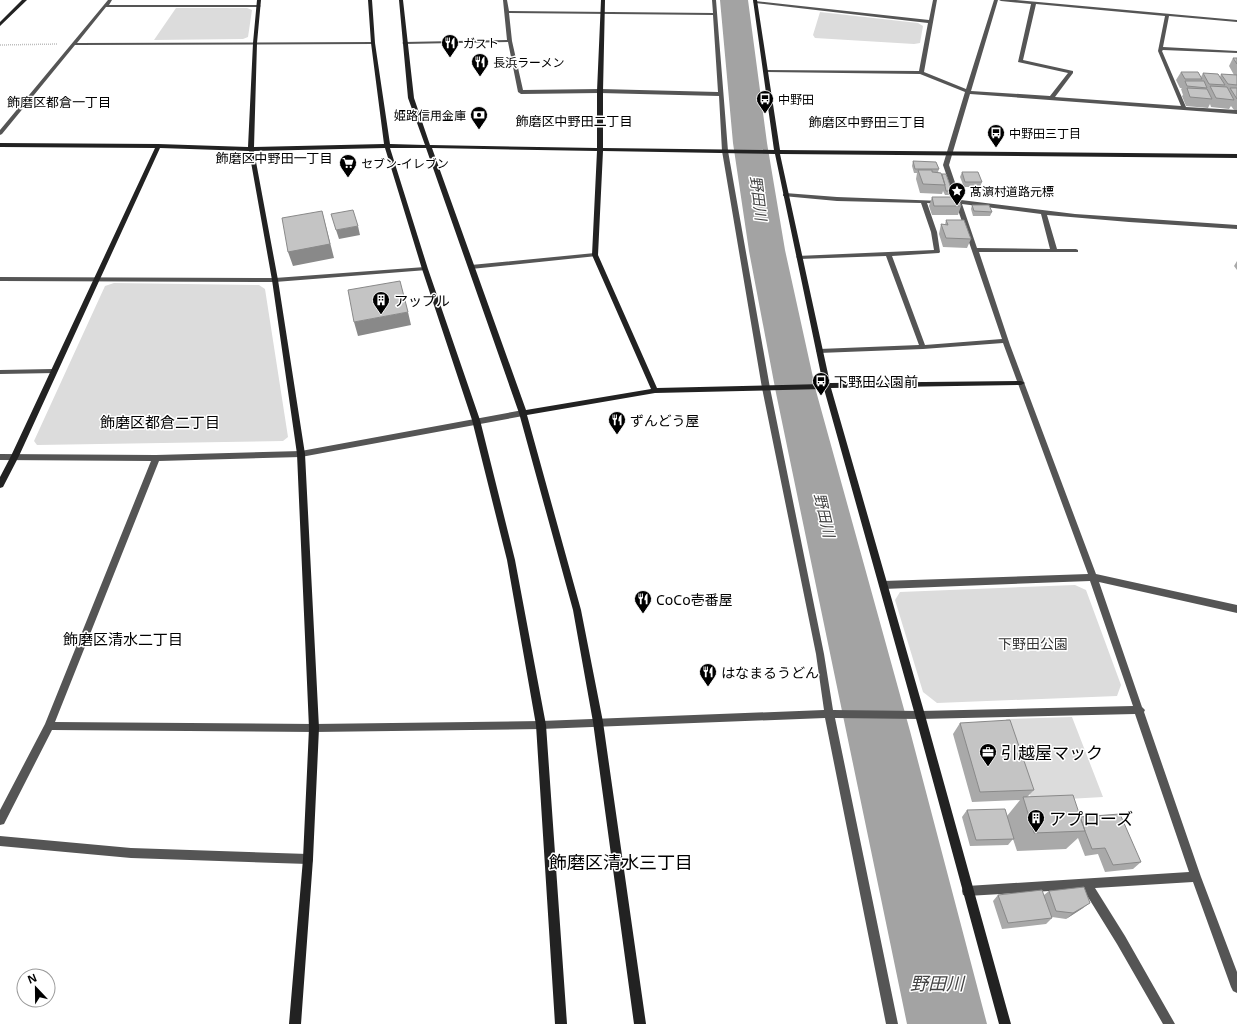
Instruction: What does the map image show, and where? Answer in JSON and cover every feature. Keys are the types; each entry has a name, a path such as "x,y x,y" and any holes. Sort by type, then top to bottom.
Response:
{"street":[{"path":"0,25 25,0"},
{"path":"0,133 110,0"},
{"path":"259,0 255,44 252,149 275,280 301,454 314,728 308,859 295,1024"},
{"path":"370,0 373,44 387,146 425,269 476,420 511,560 541,725 561,1024"},
{"path":"401,0 404,43 411,98 523,413 577,610 598,722 640,1024"},
{"path":"505,0 510,41 521,92 600,91 720,94"},
{"path":"603,0 600,149 595,255 655,391"},
{"path":"714,0 725,151 766,388 820,654 829,714 892,1024"},
{"path":"921,73 935,0"},
{"path":"996,0 946,165 1006,341 1093,578 1140,710 1196,877 1237,987"},
{"path":"1001,0 1237,21"},
{"path":"930,22 755,1 777,152 785,195 827,386 1005,1024"},
{"path":"1034,3 1020,61 1071,72 1051,98"},
{"path":"105,6 259,6"},
{"path":"506,12 714,14"},
{"path":"1167,15 1160,51 1184,108"},
{"path":"404,43 510,41"},
{"path":"74,44 373,44"},
{"path":"1161,48 1237,52"},
{"path":"766,71 921,73 968,92 1237,112"},
{"path":"1171,78 1178,78"},
{"path":"0,145 158,146 252,149 428,146 777,152 1237,156"},
{"path":"0,485 98,278 158,146"},
{"path":"785,195 838,199 959,202 1042,212 1178,224 1237,227"},
{"path":"799,257 937,252 934,232 923,201"},
{"path":"1042,212 1054,251"},
{"path":"976,250 1076,252"},
{"path":"888,254 923,347"},
{"path":"471,267 595,255"},
{"path":"0,279 98,278 275,280 425,269"},
{"path":"819,351 923,347 1006,341"},
{"path":"0,372 53,371"},
{"path":"0,456 156,458 301,454 476,420 655,391 827,386 1021,383"},
{"path":"0,820 49,726 156,458"},
{"path":"883,585 1093,578 1237,609"},
{"path":"49,726 314,728 541,725 829,714 920,715 1140,710"},
{"path":"0,840 131,853 308,859"},
{"path":"968,891 1196,877"},
{"path":"1085,883 1121,940 1169,1024"}],"path":[{"path":"0,45 74,44"}],"green space":[{"path":"176,8 247,8 252,10 248,37 243,39 154,40"},
{"path":"820,12 918,23 923,26 920,43 914,44 815,38 813,35"},
{"path":"114,283 259,285 265,289 288,437 283,441 37,445 34,441 105,286"},
{"name":"下野田公園","path":"1075,585 1086,590 1121,685 1117,696 937,703 923,692 895,600 900,592"},
{"path":"1072,717 1103,797 1032,801 1006,719"}],"water":[{"name":"野田川","path":"720,0 748,0 767,143 785,250 816,391 910,731 987,1024 907,1024 776,393 749,251 733,143"}],"building":[{"path":"1233,58 1237,58 1237,64"},
{"path":"1181,72 1198,72 1202,79 1185,79"},
{"path":"1203,73 1218,74 1225,85 1209,84"},
{"path":"1221,74 1237,75 1237,85 1228,84"},
{"path":"1185,81 1204,81 1207,88 1187,86"},
{"path":"1210,86 1227,87 1234,100 1216,98"},
{"path":"1187,88 1207,89 1212,99 1190,97"},
{"path":"1230,88 1237,88 1237,99"},
{"path":"913,161 936,162 939,169 915,169"},
{"path":"918,170 932,170 932,172 941,173 945,185 923,184"},
{"path":"962,172 978,172 982,182 965,182"},
{"path":"942,174 946,174 952,191 946,191"},
{"path":"932,197 958,197 961,206 934,206"},
{"path":"972,205 989,205 992,212 974,211"},
{"path":"353,210 358,226 336,230 331,214"},
{"path":"322,211 330,244 288,252 282,218"},
{"path":"946,220 964,220 971,239 946,238 941,224 948,225"},
{"path":"400,281 408,312 354,322 348,290"},
{"name":"引越屋マック","path":"1010,720 1034,790 980,792 960,723"},
{"path":"1073,795 1085,831 1034,833 1023,797"},
{"path":"1005,809 1014,839 976,840 967,810"},
{"path":"1120,814 1141,862 1113,865 1105,848 1092,849 1080,817"},
{"path":"1084,887 1090,903 1073,913 1056,911 1049,891"},
{"path":"1042,890 1052,918 1008,923 998,895"}],"place":[{"name":"ガスト","path":"450,58"},
{"name":"長浜ラーメン","path":"480,77"},
{"name":"中野田","path":"765,114"},
{"name":"姫路信用金庫","path":"479,130"},
{"name":"中野田三丁目","path":"996,148"},
{"name":"セブン-イレブン","path":"348,178"},
{"name":"髙濵村道路元標","path":"957,206"},
{"name":"アップル","path":"381,315"},
{"name":"下野田公園前","path":"821,396"},
{"name":"ずんどう屋","path":"617,435"},
{"name":"CoCo壱番屋","path":"643,614"},
{"name":"はなまるうどん","path":"708,687"},
{"name":"引越屋マック","path":"988,767"},
{"name":"アプローズ","path":"1036,833"}],"district":[{"name":"飾磨区都倉一丁目","path":"59,102"},
{"name":"飾磨区中野田二丁目","path":"574,121"},
{"name":"飾磨区中野田三丁目","path":"867,122"},
{"name":"飾磨区中野田一丁目","path":"274,158"},
{"name":"飾磨区都倉二丁目","path":"160,422"},
{"name":"飾磨区清水二丁目","path":"123,639"},
{"name":"飾磨区清水三丁目","path":"621,862"}]}
